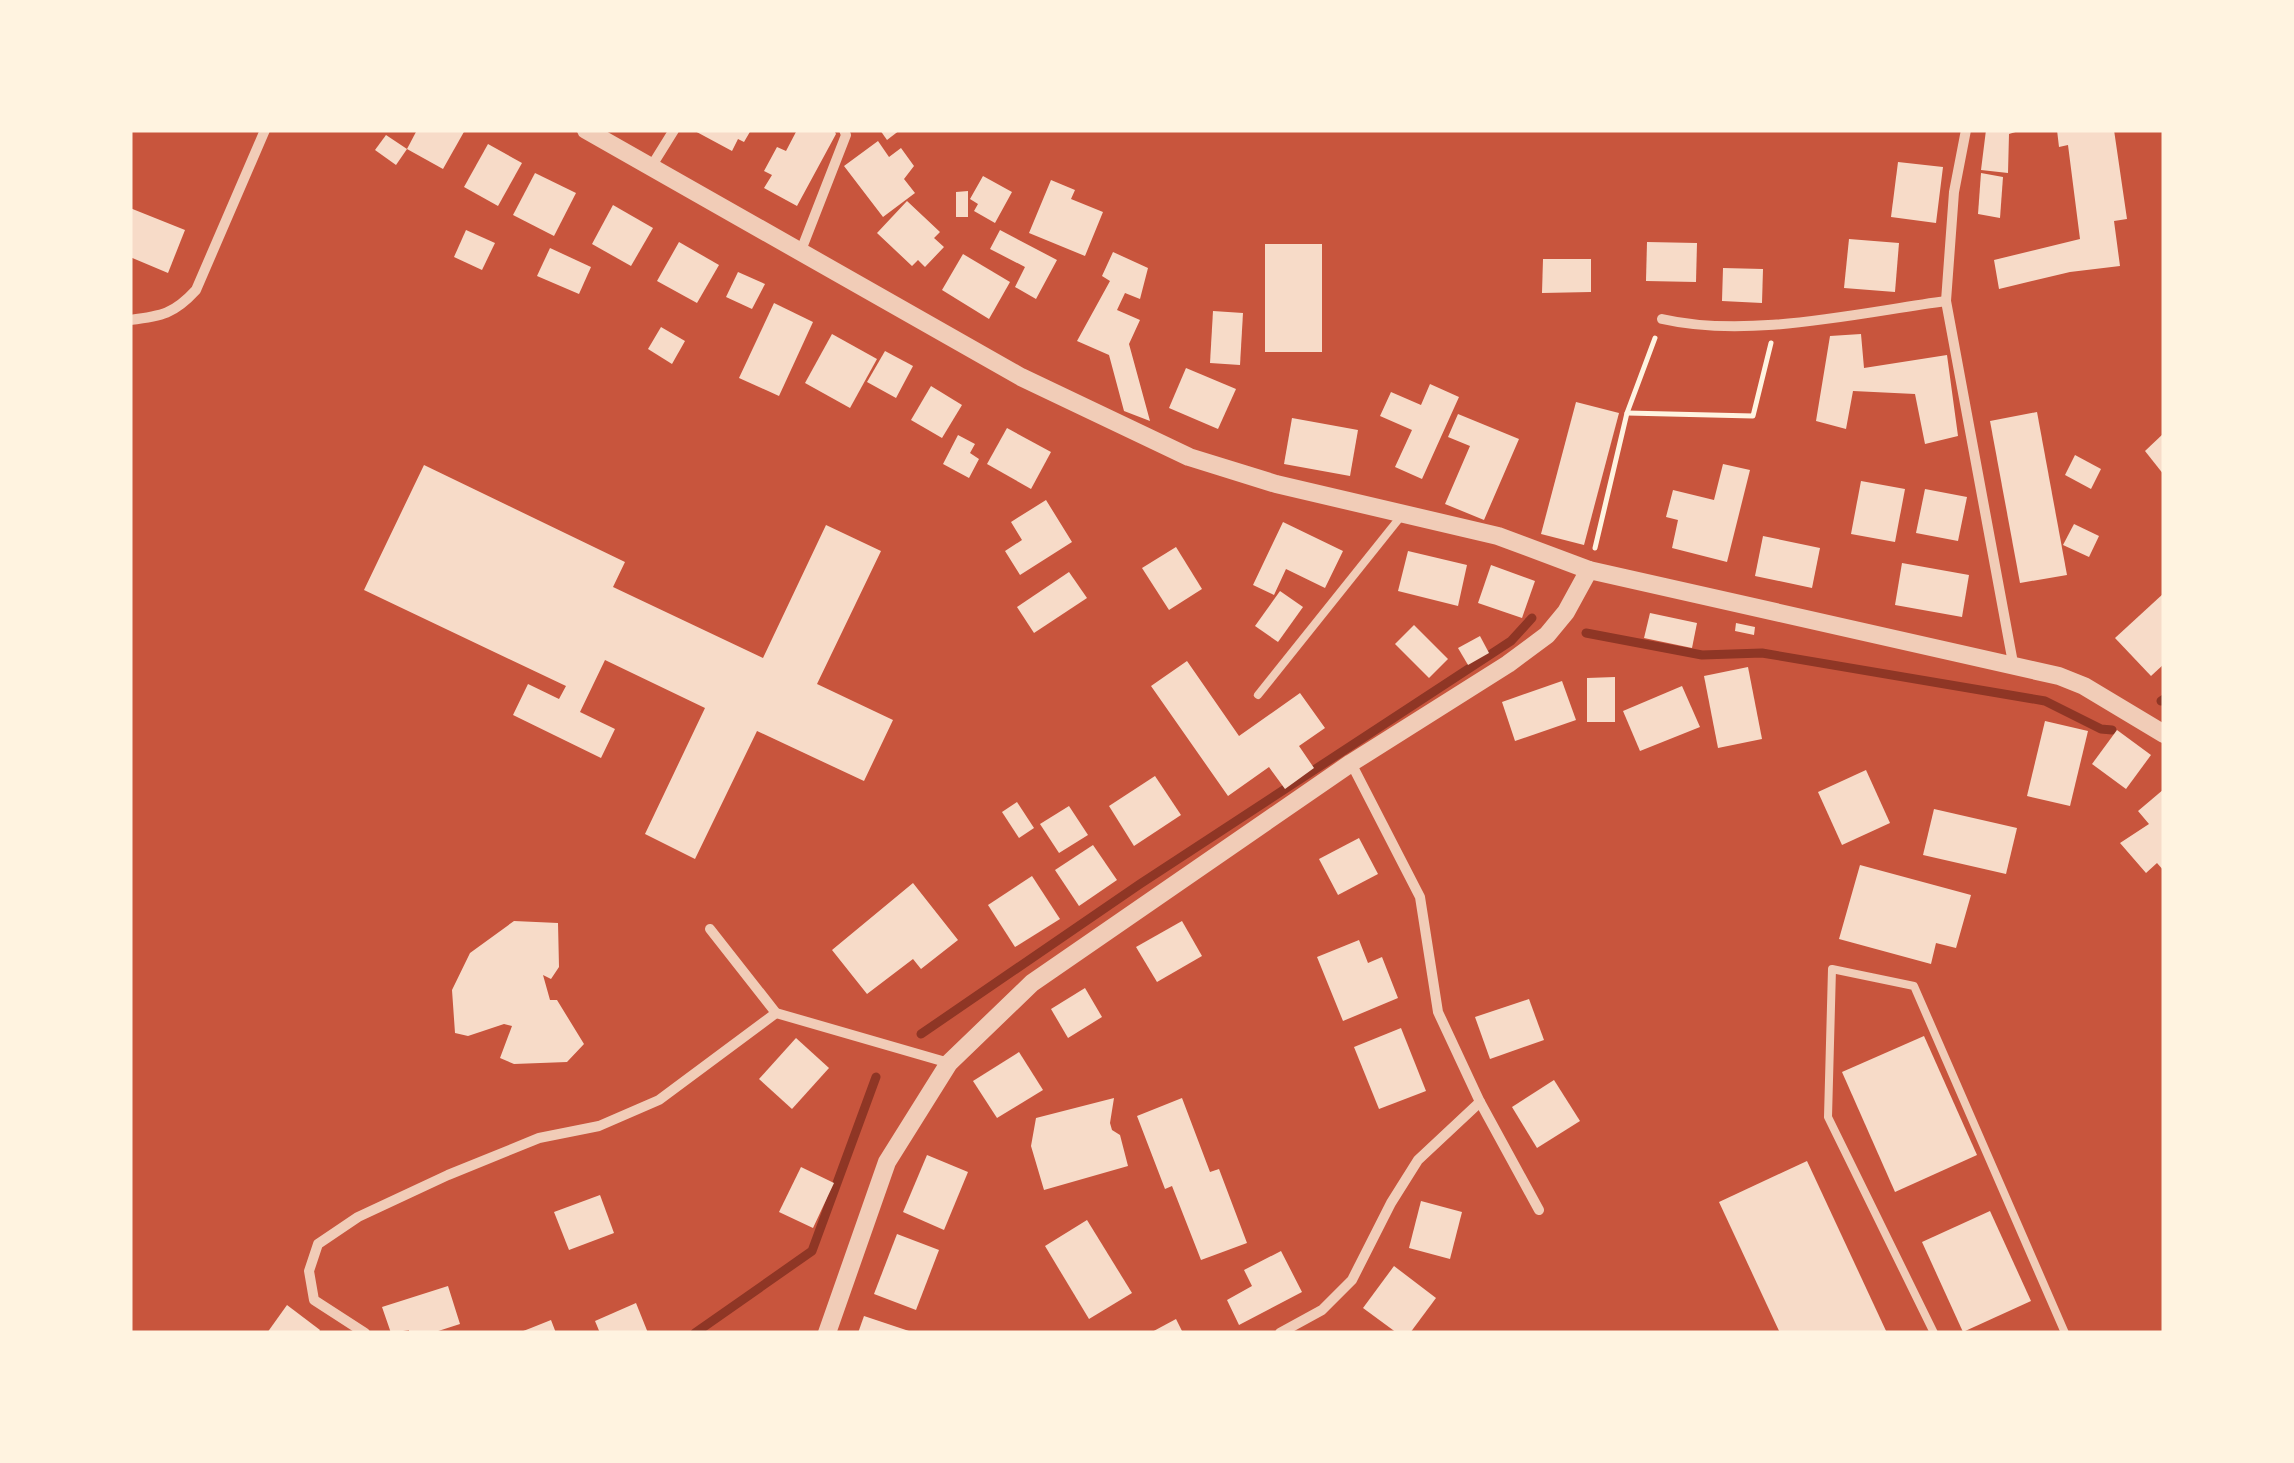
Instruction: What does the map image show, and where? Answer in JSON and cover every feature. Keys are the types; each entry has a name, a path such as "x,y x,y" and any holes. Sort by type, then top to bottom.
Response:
{"street":[{"path":"130,320 159,317 180,307 196,290 265,130"},
{"path":"586,130 1021,376 1188,456 1245,476 1498,536 1589,570 2012,664 2084,686 2164,734"},
{"path":"652,167 674,130"},
{"path":"800,253 846,135 844,130"},
{"path":"1966,130 1954,192 1946,301 2012,664"},
{"path":"1662,319 1695,326 1776,323 1946,301"},
{"path":"827,1333 887,1162 949,1063 1032,983 1546,635 1566,612 1589,570"},
{"path":"1352,763 1420,897 1438,1012 1480,1102 1539,1210"},
{"path":"710,929 776,1013 949,1063"},
{"path":"365,1333 314,1300 309,1271 318,1244 358,1218 448,1175 539,1138 599,1126 659,1100 776,1013"},
{"path":"1280,1333 1322,1310 1352,1280 1418,1160 1480,1102"}],"lane":[{"path":"1258,694 1404,514"},
{"path":"1934,1333 1828,1117 1832,970 1914,986 2065,1333"}],"path":[{"path":"1589,570 1627,413 1662,319"},
{"path":"1627,413 1754,416 1776,323"}],"building":[{"path":"417,130 465,130 443,169 407,149"},
{"path":"693,130 751,130 744,142 738,139 732,151"},
{"path":"797,130 834,130 836,134 797,206 764,188 772,175 764,171 777,147 786,151"},
{"path":"880,130 900,130 887,140"},
{"path":"1986,130 2022,130 2009,134 2008,173 1981,170"},
{"path":"2057,130 2114,130 2127,219 2114,221 2120,266 2070,272 1999,289 1994,260 2080,239 2068,145 2059,147"},
{"path":"386,135 407,149 396,165 375,150"},
{"path":"878,141 889,157 901,148 914,166 904,179 915,193 883,217 844,166"},
{"path":"488,144 522,163 498,206 464,187"},
{"path":"1898,162 1943,167 1936,223 1891,217"},
{"path":"535,173 576,193 554,236 513,215"},
{"path":"1981,173 2003,177 2000,218 1978,214"},
{"path":"983,176 1012,192 995,223 974,211 978,204 970,199"},
{"path":"1051,180 1075,190 1071,199 1103,212 1085,256 1029,233"},
{"path":"968,191 968,217 956,217 956,192"},
{"path":"907,201 940,232 934,238 944,247 925,267 918,260 912,266 877,233"},
{"path":"613,205 653,228 631,266 592,244"},
{"path":"130,208 185,230 168,273 130,257"},
{"path":"466,230 495,243 482,270 454,257"},
{"path":"1000,230 1057,260 1036,299 1015,287 1025,267 990,249"},
{"path":"1849,239 1899,243 1895,292 1844,288"},
{"path":"679,242 719,265 697,303 657,281"},
{"path":"1647,242 1697,243 1696,282 1646,281"},
{"path":"1265,244 1322,244 1322,352 1265,352"},
{"path":"550,248 591,267 579,294 537,276"},
{"path":"1113,252 1148,268 1140,299 1125,293 1117,310 1140,320 1129,344 1150,421 1124,411 1109,355 1077,341 1110,281 1102,276"},
{"path":"963,254 1010,282 989,319 942,290"},
{"path":"1543,259 1591,259 1591,292 1542,293"},
{"path":"1723,268 1763,269 1762,303 1722,301"},
{"path":"738,272 765,284 752,309 726,297"},
{"path":"774,303 813,322 779,396 739,378"},
{"path":"1213,311 1243,313 1240,365 1210,363"},
{"path":"661,327 685,341 672,364 648,349"},
{"path":"832,334 877,359 850,408 805,383"},
{"path":"1861,334 1864,368 1947,355 1958,436 1925,444 1915,394 1853,391 1846,429 1816,421 1830,336"},
{"path":"885,351 913,366 896,398 867,382"},
{"path":"1186,368 1236,389 1218,429 1169,408"},
{"path":"1430,384 1459,397 1422,479 1395,467 1412,430 1380,416 1391,392 1421,405"},
{"path":"931,386 962,405 942,438 911,420"},
{"path":"1576,402 1619,413 1584,545 1541,534"},
{"path":"2037,412 2067,575 2020,583 1990,421"},
{"path":"1458,414 1519,439 1484,520 1445,504 1470,446 1448,437"},
{"path":"1292,418 1358,430 1350,476 1284,464"},
{"path":"1007,428 1051,452 1031,489 987,464"},
{"path":"2164,433 2164,475 2145,451"},
{"path":"958,435 975,444 970,453 979,459 969,478 943,464"},
{"path":"2075,455 2101,469 2091,489 2065,475"},
{"path":"1723,464 1750,470 1727,562 1672,548 1678,520 1666,517 1673,490 1714,500"},
{"path":"424,465 625,562 613,587 763,658 826,525 881,551 817,684 893,720 864,781 757,731 695,859 645,834 705,708 605,660 580,712 615,729 601,758 513,715 528,684 559,699 566,686 364,590"},
{"path":"1861,481 1905,489 1895,542 1851,534"},
{"path":"1925,489 1967,497 1958,541 1916,533"},
{"path":"1046,500 1072,542 1020,575 1005,551 1022,540 1011,522"},
{"path":"1283,522 1343,551 1325,588 1286,569 1274,595 1253,585"},
{"path":"2074,524 2099,536 2089,557 2063,545"},
{"path":"1763,536 1820,548 1812,588 1755,576"},
{"path":"1176,547 1202,589 1169,610 1142,568"},
{"path":"1408,551 1467,565 1458,606 1398,591"},
{"path":"1902,563 1969,575 1962,617 1895,605"},
{"path":"1491,565 1535,581 1522,618 1478,603"},
{"path":"1069,572 1087,598 1034,633 1017,607"},
{"path":"1280,591 1303,607 1278,642 1255,626"},
{"path":"2164,593 2164,664 2151,676 2115,638"},
{"path":"1650,613 1697,623 1692,648 1644,638"},
{"path":"1736,623 1755,627 1754,635 1735,631"},
{"path":"1414,625 1448,659 1429,678 1395,644"},
{"path":"1480,636 1489,653 1468,665 1458,648"},
{"path":"1187,661 1239,736 1300,693 1325,728 1299,746 1314,768 1285,789 1269,767 1228,796 1151,686"},
{"path":"1748,667 1762,739 1718,748 1704,676"},
{"path":"1615,677 1615,722 1587,722 1587,678"},
{"path":"1562,681 1576,720 1515,741 1502,702"},
{"path":"1682,686 1700,727 1640,751 1623,711"},
{"path":"2045,721 2088,731 2070,806 2027,796"},
{"path":"2117,730 2151,755 2126,789 2092,764"},
{"path":"1866,770 1890,823 1842,845 1818,792"},
{"path":"1155,776 1181,815 1134,846 1109,806"},
{"path":"2164,789 2164,871 2157,863 2146,873 2120,843 2149,824 2138,811"},
{"path":"1017,802 1034,828 1019,838 1002,812"},
{"path":"1069,806 1088,835 1059,853 1040,824"},
{"path":"1934,809 2017,828 2006,874 1923,855"},
{"path":"1359,838 1378,874 1338,895 1319,859"},
{"path":"1093,845 1117,880 1079,906 1055,870"},
{"path":"1860,865 1971,895 1956,948 1936,943 1931,964 1839,939"},
{"path":"1032,876 1060,919 1015,947 988,905"},
{"path":"913,883 958,940 921,969 913,959 867,994 832,950"},
{"path":"514,921 558,923 559,967 551,979 543,975 550,1000 557,1000 584,1044 567,1062 514,1064 500,1058 512,1026 504,1024 468,1036 455,1033 452,990 470,953"},
{"path":"1182,921 1202,956 1157,982 1136,947"},
{"path":"1359,940 1368,963 1382,957 1398,998 1343,1021 1317,957"},
{"path":"1085,988 1102,1017 1068,1038 1051,1009"},
{"path":"1529,999 1544,1040 1490,1059 1475,1017"},
{"path":"1401,1028 1426,1091 1379,1109 1354,1047"},
{"path":"1924,1036 1977,1155 1895,1192 1842,1072"},
{"path":"796,1038 829,1068 792,1109 759,1079"},
{"path":"1019,1052 1043,1090 997,1118 973,1081"},
{"path":"1554,1080 1580,1121 1537,1148 1512,1107"},
{"path":"1114,1098 1110,1123 1120,1135 1128,1166 1044,1190 1031,1146 1036,1118"},
{"path":"1182,1098 1210,1172 1219,1169 1247,1243 1201,1260 1172,1186 1165,1189 1137,1116"},
{"path":"927,1155 968,1172 944,1230 903,1212"},
{"path":"1807,1161 1887,1333 1780,1333 1719,1202"},
{"path":"801,1167 834,1183 813,1228 779,1212"},
{"path":"600,1195 614,1233 569,1250 554,1212"},
{"path":"1421,1201 1462,1212 1450,1259 1409,1248"},
{"path":"1990,1211 2031,1301 1963,1332 1922,1242"},
{"path":"1087,1220 1132,1293 1089,1319 1045,1246"},
{"path":"897,1234 939,1250 916,1310 874,1294"},
{"path":"1281,1251 1302,1292 1239,1325 1227,1300 1252,1286 1244,1270"},
{"path":"1394,1266 1436,1298 1410,1333 1397,1333 1363,1308"},
{"path":"448,1286 460,1324 432,1333 391,1333 382,1307"},
{"path":"636,1303 648,1333 600,1333 595,1321"},
{"path":"287,1305 320,1330 318,1333 267,1333"},
{"path":"864,1316 912,1332 912,1333 858,1333"},
{"path":"1176,1319 1183,1333 1150,1333"},
{"path":"551,1320 556,1333 518,1333 531,1328"}],"waterway":[{"path":"921,1034 1140,884 1511,641 1532,618"},
{"path":"1586,633 1702,655 1762,653 2045,701 2101,729 2112,730"},
{"path":"695,1333 812,1251 876,1077"}]}
